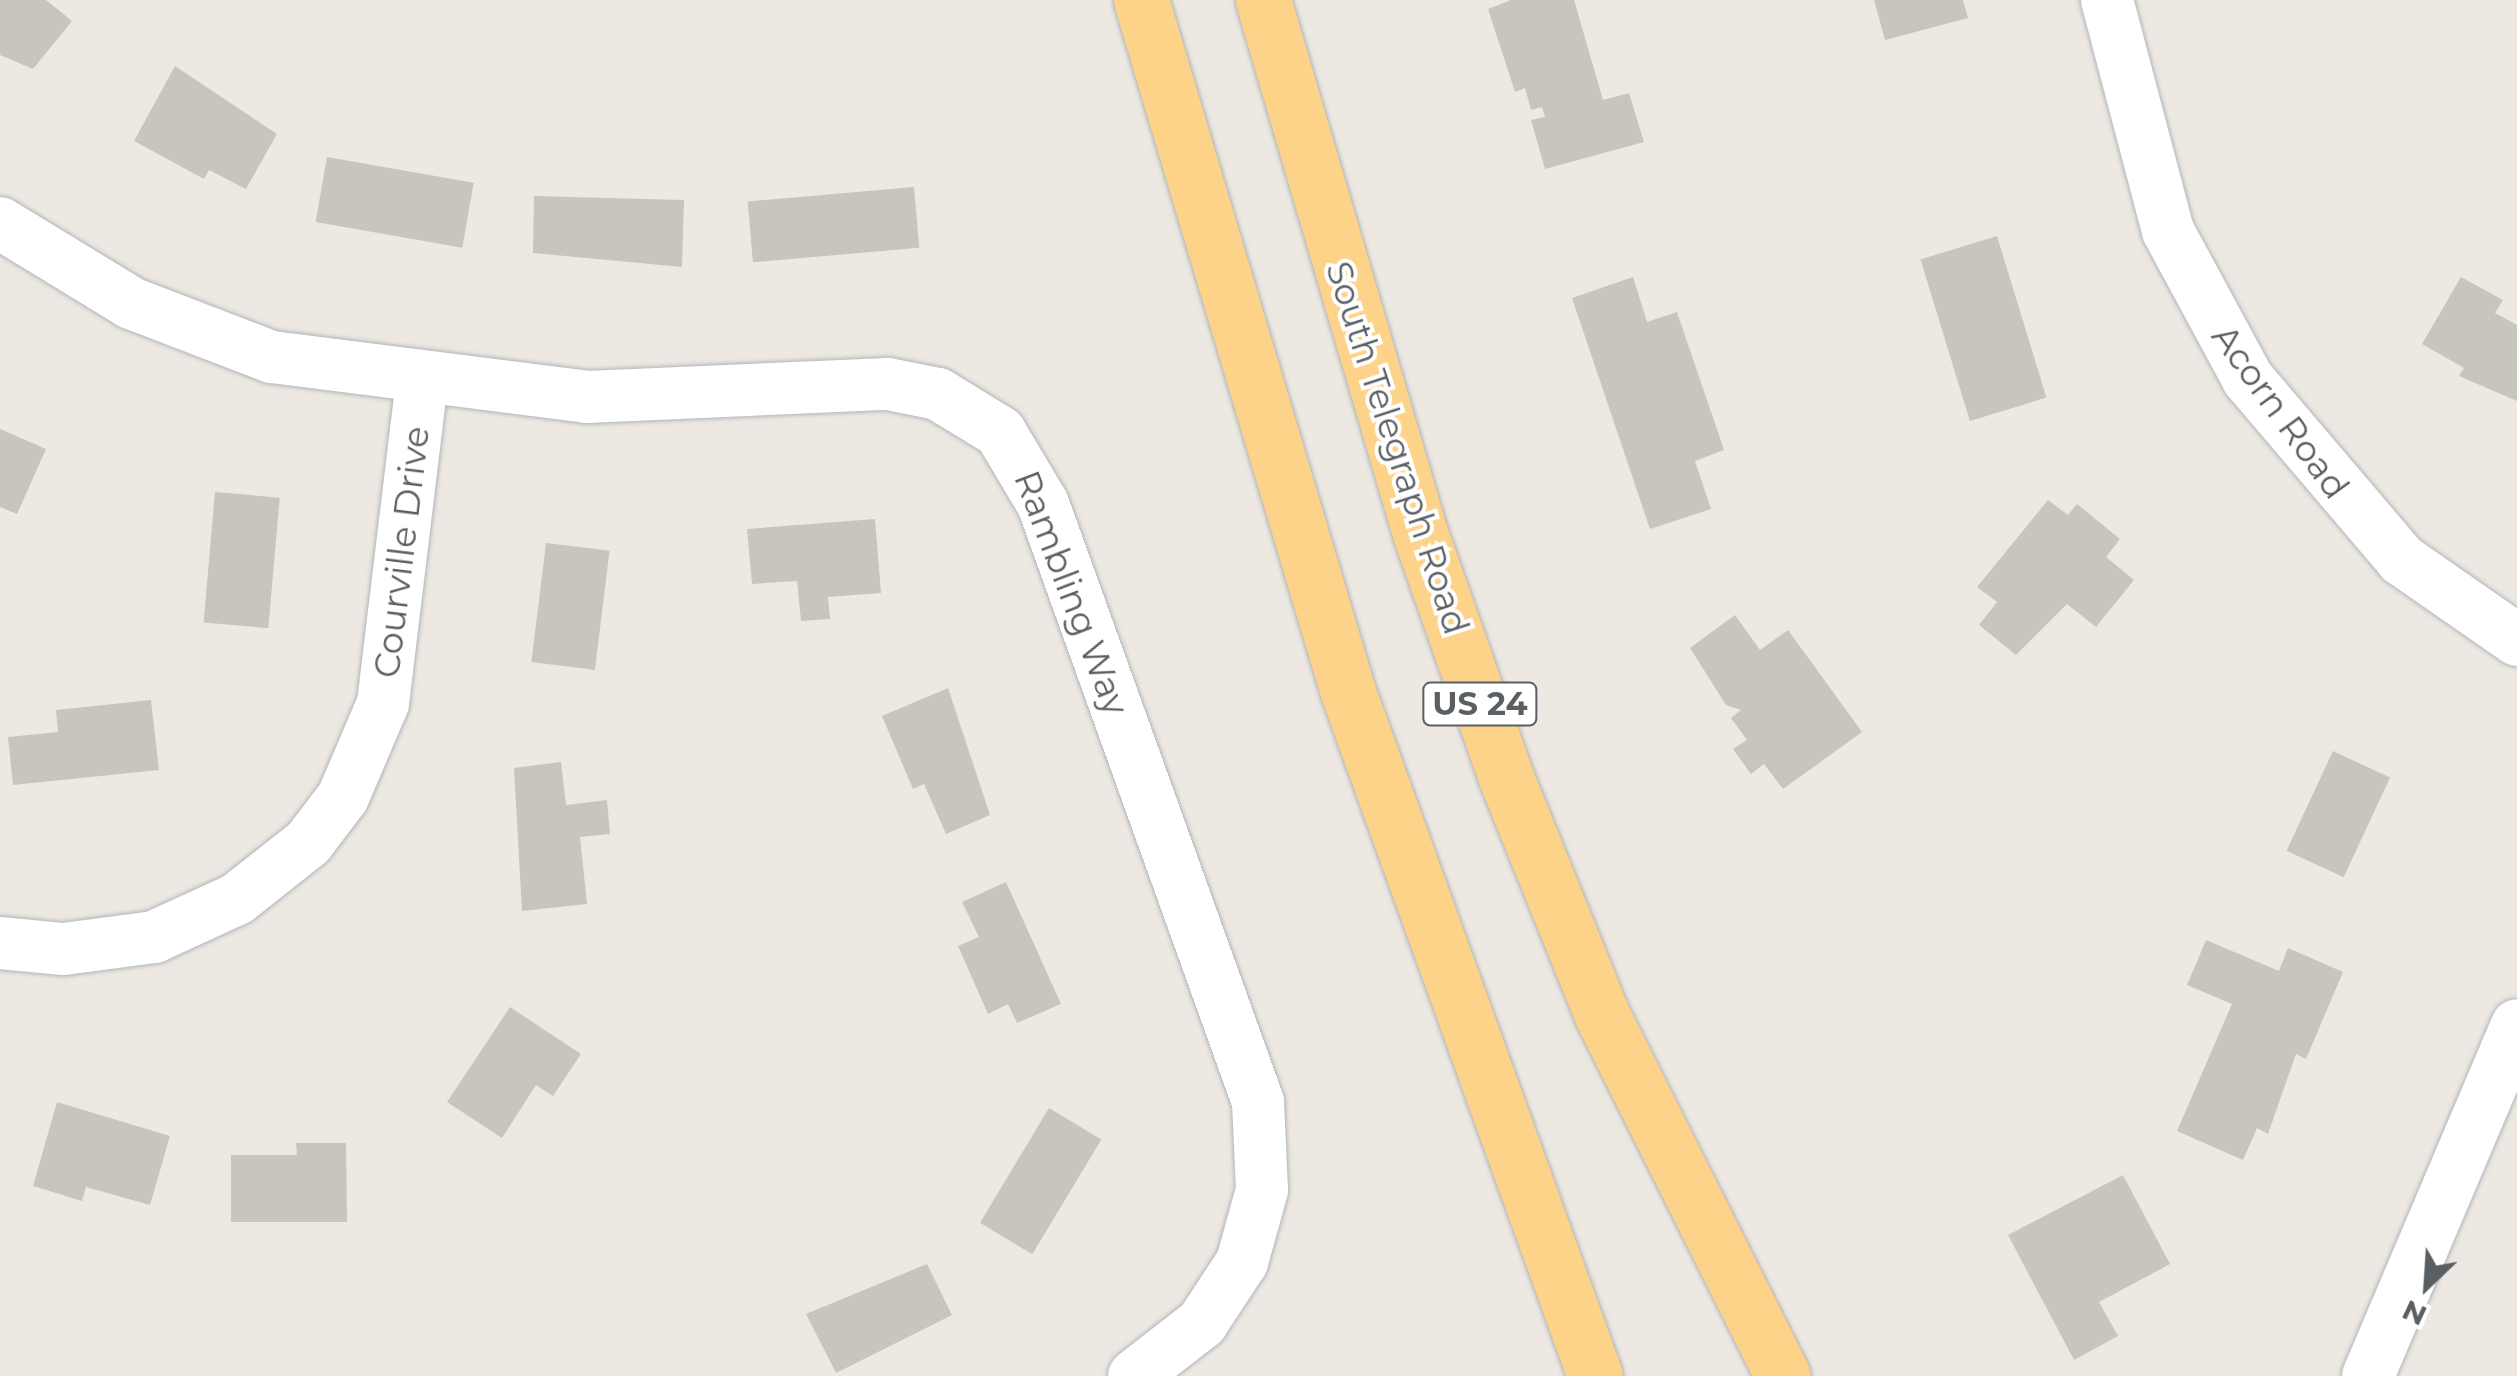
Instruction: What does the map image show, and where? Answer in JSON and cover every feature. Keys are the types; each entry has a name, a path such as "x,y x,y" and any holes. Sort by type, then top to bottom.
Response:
{"highway":[{"path":"1141,0 1348,692 1596,1376"},
{"name":"South Telegraph Road","path":"1263,0 1420,533 1505,775 1602,1014 1782,1376"}],"street":[{"name":"Acorn Road","path":"2107,0 2168,231 2248,380 2402,560 2517,640"},
{"name":"Rambling Way","path":"0,223 131,303 272,356 422,383 680,399 888,384 964,406 1016,451 1258,1102 1264,1146 1255,1229 1225,1296 1180,1346 1134,1376"},
{"name":"Courville Drive","path":"0,943 64,949 154,937 274,876 331,812 365,754 394,658 422,383"},
{"path":"2368,1376 2517,1025"}],"building":[{"path":"0,0 46,0 72,21 33,69 0,55"},
{"path":"1511,0 1574,0 1603,100 1629,93 1644,142 1545,169 1531,120 1545,117 1542,107 1531,110 1525,88 1515,92 1488,9"},
{"path":"1874,0 1963,0 1968,18 1885,40"},
{"path":"175,66 277,134 246,189 209,170 204,179 134,141"},
{"path":"327,157 474,183 462,248 316,222"},
{"path":"914,187 919,248 753,262 748,202"},
{"path":"534,196 684,200 682,267 533,253"},
{"path":"1997,236 2046,398 1970,421 1920,259"},
{"path":"1633,277 1647,322 1677,312 1724,450 1695,461 1711,509 1650,529 1572,298"},
{"path":"2461,277 2503,300 2495,313 2517,325 2517,401 2459,376 2464,368 2422,344"},
{"path":"0,429 46,449 17,514 0,507"},
{"path":"215,492 280,498 268,628 204,623"},
{"path":"2048,500 2068,515 2077,504 2120,539 2106,557 2134,580 2096,627 2067,604 2016,655 1979,625 1997,602 1977,587"},
{"path":"875,519 881,593 828,597 830,619 801,621 797,581 752,584 747,529"},
{"path":"546,543 610,551 595,670 531,662"},
{"path":"1735,615 1760,650 1788,630 1862,732 1783,789 1764,764 1751,774 1733,749 1747,740 1731,718 1741,710 1726,705 1690,648"},
{"path":"948,688 990,815 946,834 924,784 913,789 882,716"},
{"path":"151,700 159,770 13,785 8,737 58,732 56,710"},
{"path":"2333,751 2390,778 2344,877 2287,851"},
{"path":"561,762 566,805 607,800 610,834 580,837 587,904 522,911 514,768"},
{"path":"1006,882 1061,1004 1017,1023 1008,1004 988,1014 958,946 979,937 962,902"},
{"path":"2206,940 2279,971 2288,948 2343,972 2306,1059 2296,1054 2268,1134 2257,1128 2243,1160 2177,1131 2232,1004 2187,985"},
{"path":"510,1007 581,1054 553,1096 536,1085 502,1138 447,1102"},
{"path":"57,1102 170,1136 150,1205 86,1187 82,1201 33,1186"},
{"path":"1049,1108 1101,1139 1032,1254 980,1223"},
{"path":"296,1143 346,1143 347,1222 231,1222 231,1155 297,1155"},
{"path":"2123,1175 2170,1264 2099,1302 2118,1336 2074,1360 2008,1235"},
{"path":"927,1264 952,1315 836,1373 806,1314"}]}
